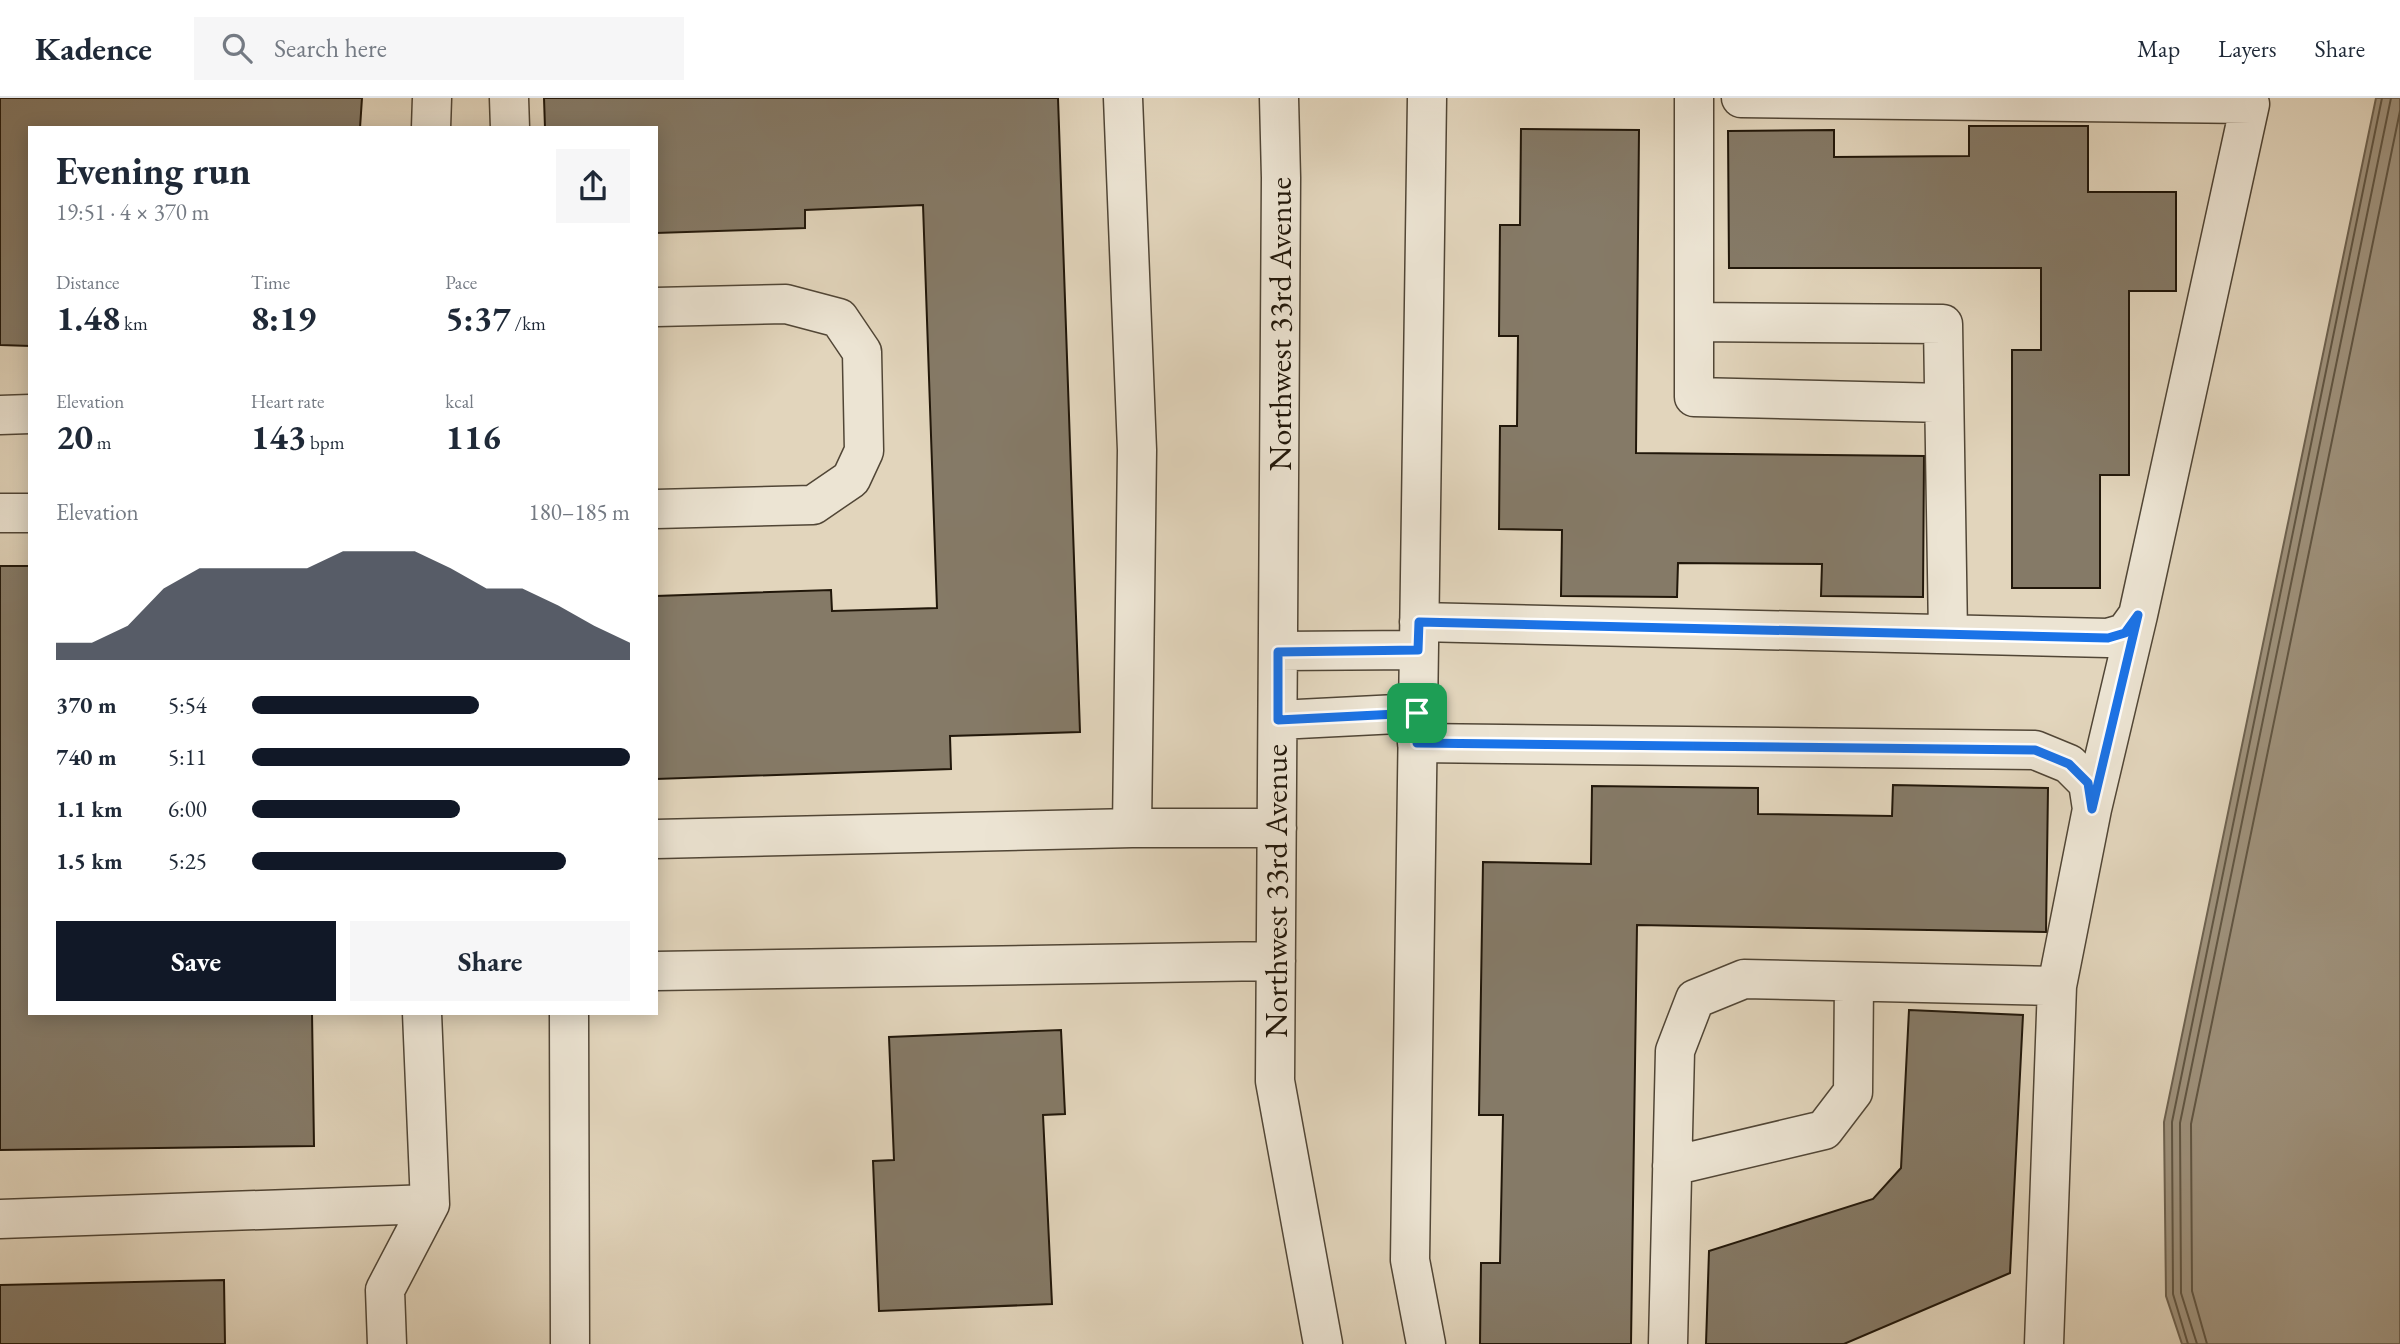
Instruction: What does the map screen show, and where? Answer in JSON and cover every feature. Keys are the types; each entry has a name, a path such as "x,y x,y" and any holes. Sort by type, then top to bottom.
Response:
{"street":[{"path":"431,126 432,98"},
{"path":"509,98 510,126"},
{"path":"1123,98 1137,450 1132,828"},
{"name":"Northwest 33rd Avenue","path":"1279,98 1281,178 1275,1081 1323,1344"},
{"path":"1426,1344 1410,1260 1427,98"},
{"path":"1693,98 1693,397 1944,403"},
{"path":"1741,98 2250,104 2138,615 2092,809 2057,986 2044,1344"},
{"path":"658,307 786,304 839,318 862,352 864,451 851,479 813,505 658,509"},
{"path":"1693,322 1943,324 1948,634"},
{"path":"0,415 28,414"},
{"path":"0,513 28,513"},
{"path":"1278,652 1418,636 1948,634 2108,638 2125,633 2138,615"},
{"path":"1278,720 1417,728 2035,750 2069,764 2088,783 2092,809"},
{"path":"658,839 1132,828 1277,828"},
{"path":"658,971 1276,961"},
{"path":"1668,1344 1675,1051 1695,999 1744,979 2057,986"},
{"path":"1672,1166 1824,1130 1853,1092 1854,982"},
{"path":"387,1344 385,1290 430,1204 422,1015"},
{"path":"569,1015 570,1344"},
{"path":"0,1219 430,1204"}],"water":[{"path":"2376,98 2400,98 2400,1344 2182,1344 2166,1296 2164,1122"}],"building":[{"path":"0,98 362,98 360,126 28,126 28,346 0,345"},
{"path":"544,98 1058,98 1080,732 950,736 951,769 658,779 658,596 831,590 832,611 937,608 923,205 805,210 805,228 658,233 658,126 545,126"},
{"path":"1969,126 2088,126 2088,192 2176,192 2176,291 2129,291 2129,475 2100,475 2100,588 2012,588 2012,350 2041,350 2041,268 1729,268 1728,131 1834,130 1834,157 1969,156"},
{"path":"1521,129 1639,130 1636,453 1924,456 1923,597 1821,596 1822,564 1678,563 1677,597 1561,596 1562,530 1499,529 1500,426 1517,426 1518,336 1499,336 1500,225 1520,225"},
{"path":"0,566 28,566 28,1015 312,1015 314,1146 0,1150"},
{"path":"1893,785 2048,788 2046,932 1637,925 1631,1344 1480,1344 1481,1263 1500,1263 1503,1115 1479,1115 1483,862 1591,864 1592,786 1758,788 1758,814 1892,816"},
{"path":"1909,1010 2023,1015 2010,1273 1844,1344 1706,1344 1709,1251 1873,1199 1901,1168"},
{"path":"1061,1030 1065,1114 1043,1115 1052,1304 879,1311 873,1161 894,1160 889,1037"},
{"path":"224,1280 225,1344 0,1344 0,1285"}],"route":[{"path":"2138,615 2092,809 2088,783 2069,764 2035,750 1417,743 1417,713 1278,720 1278,652 1418,650 1419,622 2108,638 2125,633 2138,615"}]}
